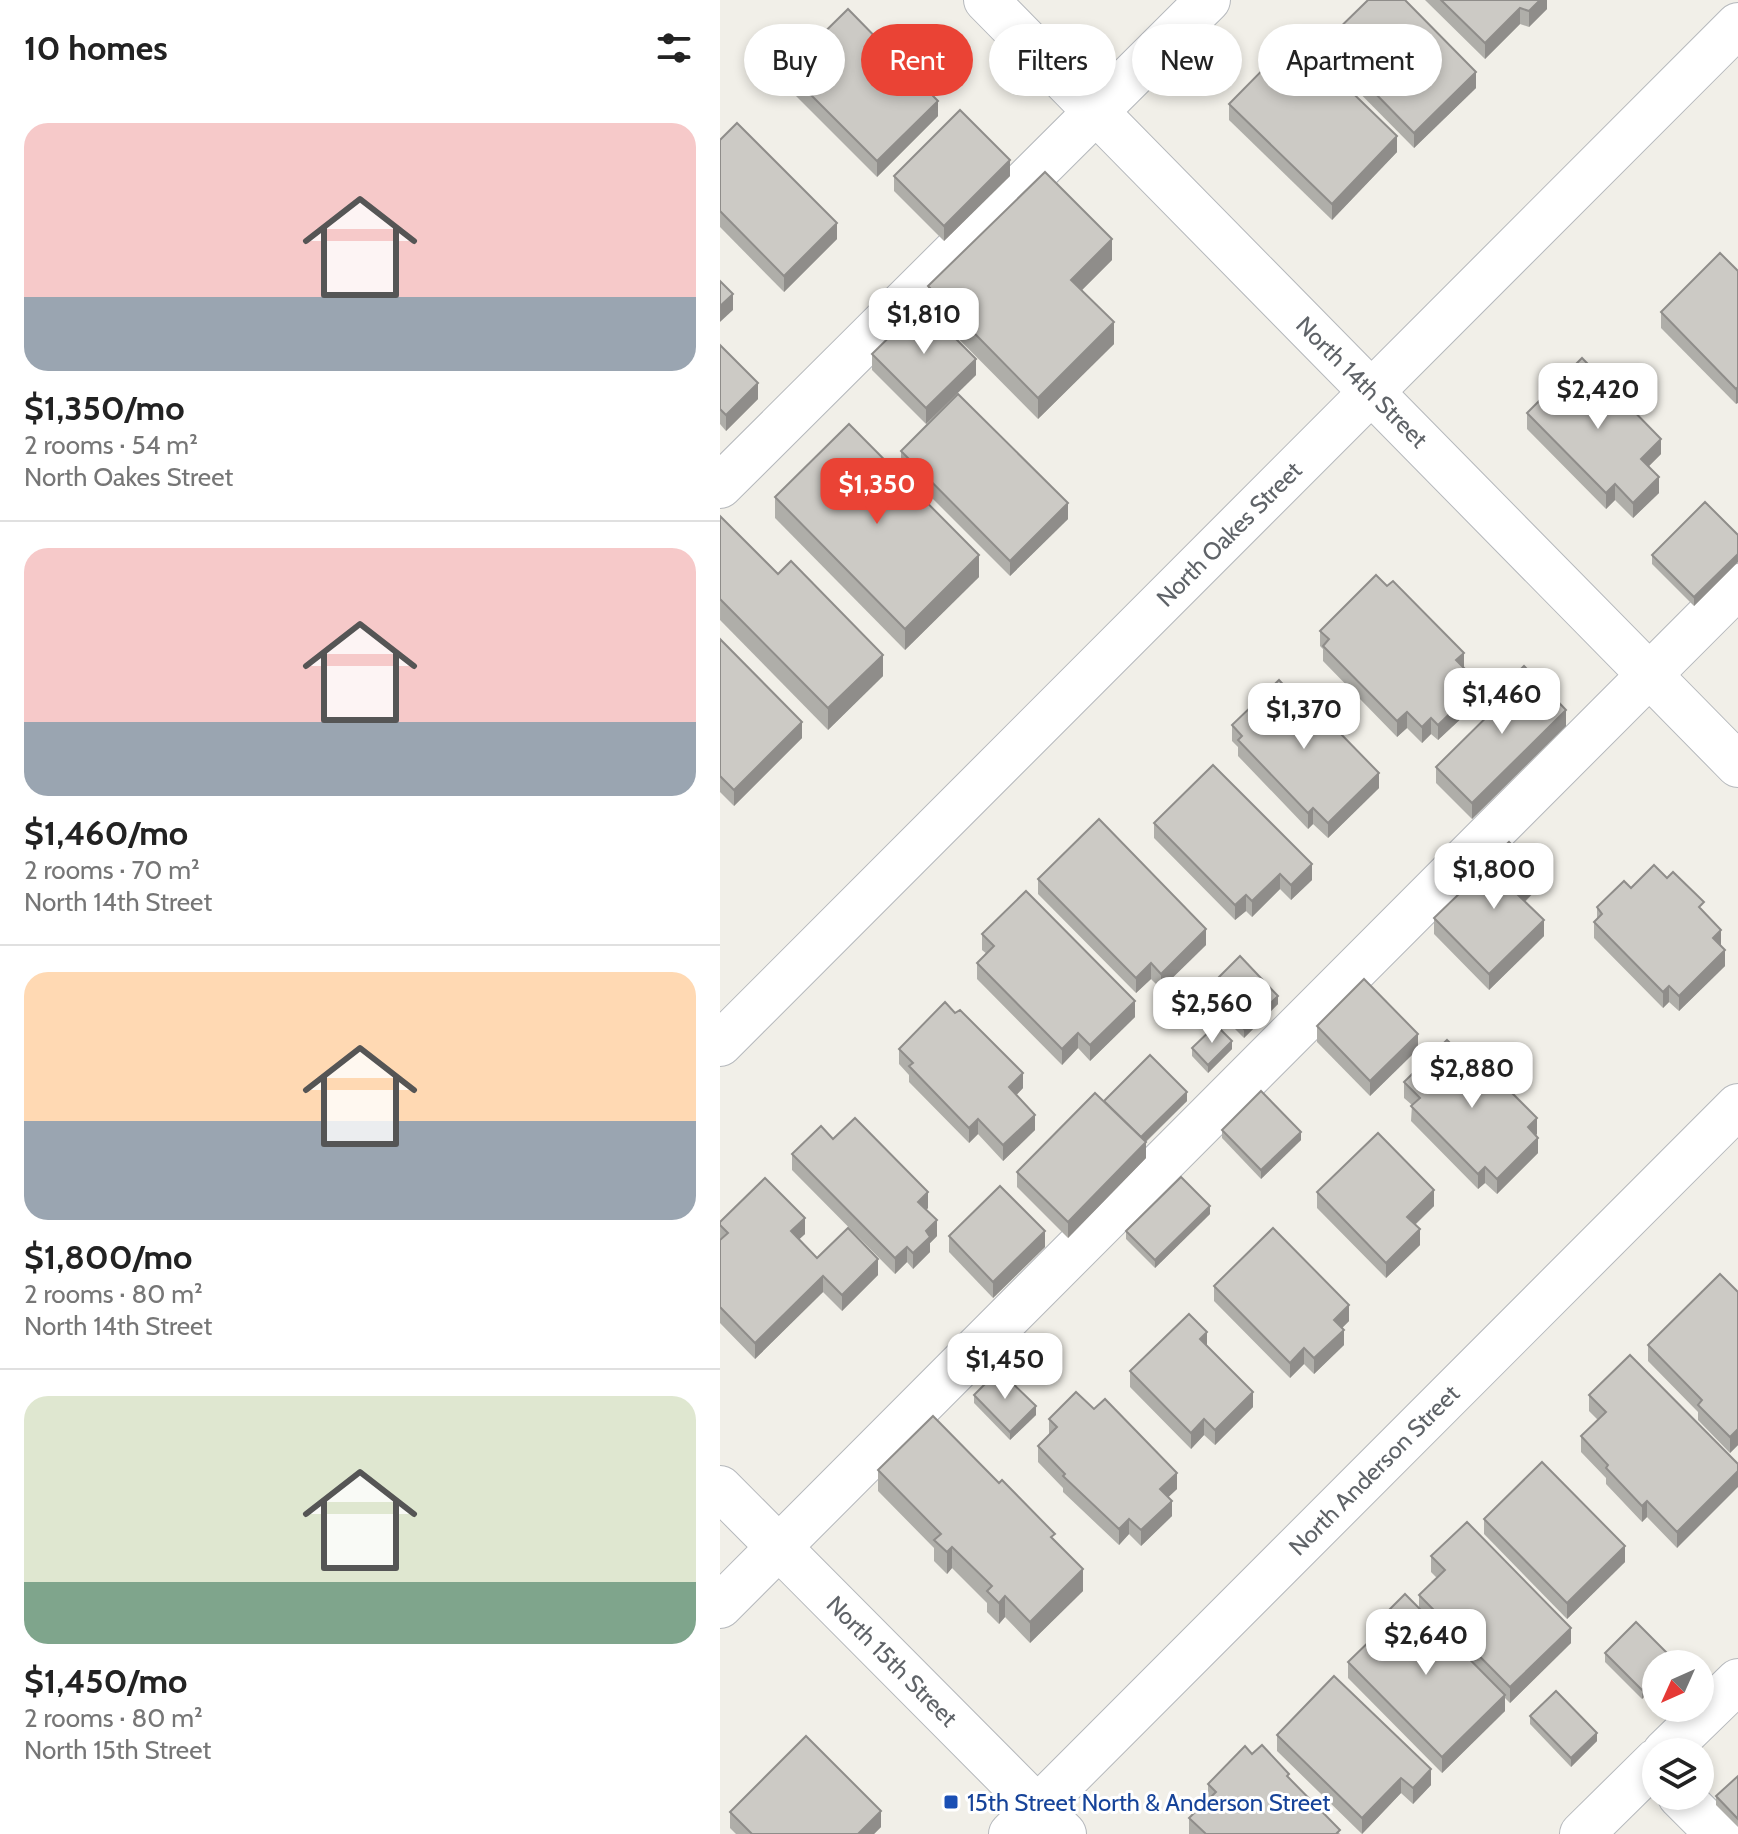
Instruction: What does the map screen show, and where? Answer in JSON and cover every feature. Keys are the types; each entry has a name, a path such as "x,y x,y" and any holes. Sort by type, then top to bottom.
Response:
{"street":[{"name":"North 14th Street","path":"986,0 1738,765"},
{"path":"720,486 1208,0"},
{"name":"North Oakes Street","path":"720,1044 1738,25"},
{"path":"720,1606 1738,586"},
{"name":"North Anderson Street","path":"1037,1825 1738,1106"},
{"name":"North 15th Street","path":"720,1488 779,1547 1037,1825"},
{"path":"1689,1738 1738,1681"},
{"path":"1582,1834 1642,1786"},
{"path":"1697,1810 1718,1834"}],"building":[{"path":"1368,0 1405,0 1429,24 1343,24"},
{"path":"1441,0 1540,0 1529,11 1520,8 1485,43"},
{"path":"848,9 863,24 861,96 933,96 938,101 877,161 812,96 845,96 845,24 833,24"},
{"path":"1442,38 1476,72 1414,133 1378,96 1442,96"},
{"path":"1258,75 1258,96 1356,96 1397,136 1332,204 1229,104 1237,96 1242,96 1242,91"},
{"path":"960,110 1010,160 944,226 894,176"},
{"path":"737,123 837,223 784,276 720,211 720,140"},
{"path":"1045,172 1112,239 1071,280 1114,322 1038,398 928,286"},
{"path":"1720,253 1738,271 1736,389 1661,312"},
{"path":"720,281 733,294 720,306"},
{"path":"922,305 976,359 926,408 872,354"},
{"path":"720,345 758,383 726,415 720,409"},
{"path":"1582,358 1661,439 1641,459 1659,477 1633,503 1615,484 1606,493 1527,413"},
{"path":"958,394 1068,503 1010,561 901,451"},
{"path":"849,424 979,555 905,629 775,497"},
{"path":"1705,502 1738,535 1738,554 1694,597 1652,555"},
{"path":"720,516 778,574 791,561 883,655 828,708 720,599"},
{"path":"1376,575 1387,586 1393,581 1464,653 1456,660 1471,675 1458,688 1467,697 1438,725 1431,718 1422,727 1407,712 1397,721 1323,646 1329,639 1320,631"},
{"path":"720,639 802,722 734,790 720,776"},
{"path":"1524,666 1566,710 1472,803 1436,767 1515,689 1508,682"},
{"path":"1279,680 1289,691 1294,686 1379,773 1328,823 1313,808 1308,813 1238,740 1242,736 1232,725"},
{"path":"1213,765 1312,864 1291,885 1280,874 1252,901 1246,895 1235,905 1154,823"},
{"path":"1099,819 1206,929 1161,974 1151,963 1136,978 1038,879"},
{"path":"1509,842 1539,872 1517,894 1544,920 1489,974 1434,918 1464,889 1469,893 1490,873 1501,884 1505,881 1487,863"},
{"path":"1654,865 1667,878 1673,872 1704,902 1699,907 1721,930 1713,938 1725,950 1679,996 1669,986 1663,992 1594,922 1602,914 1597,907 1624,881 1631,888"},
{"path":"1026,891 1135,1001 1090,1045 1078,1033 1062,1049 977,963 994,946 982,934"},
{"path":"1240,956 1278,996 1244,1029 1205,991"},
{"path":"1364,979 1418,1034 1370,1081 1317,1026"},
{"path":"945,1002 955,1013 960,1010 1023,1073 1009,1087 1035,1115 1003,1145 978,1119 969,1128 909,1066 913,1063 899,1049"},
{"path":"1216,1025 1232,1041 1208,1065 1192,1048"},
{"path":"1447,1040 1461,1054 1467,1048 1537,1118 1528,1127 1538,1138 1497,1179 1485,1167 1478,1174 1411,1106 1420,1098 1404,1082"},
{"path":"1150,1055 1187,1092 1141,1137 1104,1101"},
{"path":"1261,1091 1301,1132 1261,1170 1222,1130"},
{"path":"1095,1093 1146,1142 1068,1222 1017,1172"},
{"path":"855,1118 928,1192 918,1202 937,1220 926,1231 930,1237 913,1253 907,1247 895,1258 792,1154 821,1126 833,1139"},
{"path":"1378,1133 1434,1190 1407,1217 1420,1229 1386,1263 1317,1192"},
{"path":"1181,1177 1210,1206 1155,1260 1126,1231"},
{"path":"765,1178 805,1218 791,1231 817,1258 848,1228 878,1259 842,1295 823,1276 755,1343 720,1307 720,1240 728,1233 720,1222"},
{"path":"1000,1186 1045,1231 993,1282 949,1236"},
{"path":"1273,1228 1349,1305 1334,1320 1344,1330 1314,1358 1304,1348 1290,1363 1214,1286"},
{"path":"1720,1274 1738,1292 1738,1429 1730,1437 1698,1405 1702,1400 1648,1345"},
{"path":"1189,1314 1207,1332 1200,1339 1253,1392 1215,1430 1204,1419 1191,1433 1130,1371"},
{"path":"1630,1355 1738,1464 1738,1471 1677,1532 1647,1501 1642,1506 1581,1436 1606,1412 1589,1395"},
{"path":"999,1370 1036,1406 1010,1432 974,1395"},
{"path":"1076,1392 1094,1409 1105,1399 1177,1473 1160,1489 1172,1501 1141,1530 1129,1519 1119,1529 1063,1476 1065,1474 1038,1446 1057,1427 1049,1419"},
{"path":"933,1416 1055,1534 1051,1537 1083,1569 1030,1622 1005,1596 999,1603 987,1591 992,1586 952,1547 947,1552 934,1540 941,1534 878,1470"},
{"path":"1542,1462 1625,1546 1567,1603 1484,1519"},
{"path":"1467,1522 1571,1628 1510,1687 1419,1595 1445,1570 1431,1556"},
{"path":"1405,1594 1505,1695 1442,1757 1348,1662 1381,1630 1375,1624"},
{"path":"1636,1622 1664,1650 1642,1650 1642,1690 1605,1653"},
{"path":"1334,1676 1431,1769 1413,1788 1401,1778 1362,1818 1277,1735"},
{"path":"1556,1691 1597,1733 1571,1758 1530,1716"},
{"path":"806,1736 881,1811 858,1834 752,1834 730,1812"},
{"path":"1262,1745 1289,1774 1287,1776 1340,1830 1336,1834 1206,1834 1189,1818 1216,1792 1208,1784 1245,1746 1252,1754"},
{"path":"1738,1776 1738,1819 1716,1796"}],"place":[{"name":"15th Street North & Anderson Street","path":"951,1802"}]}
